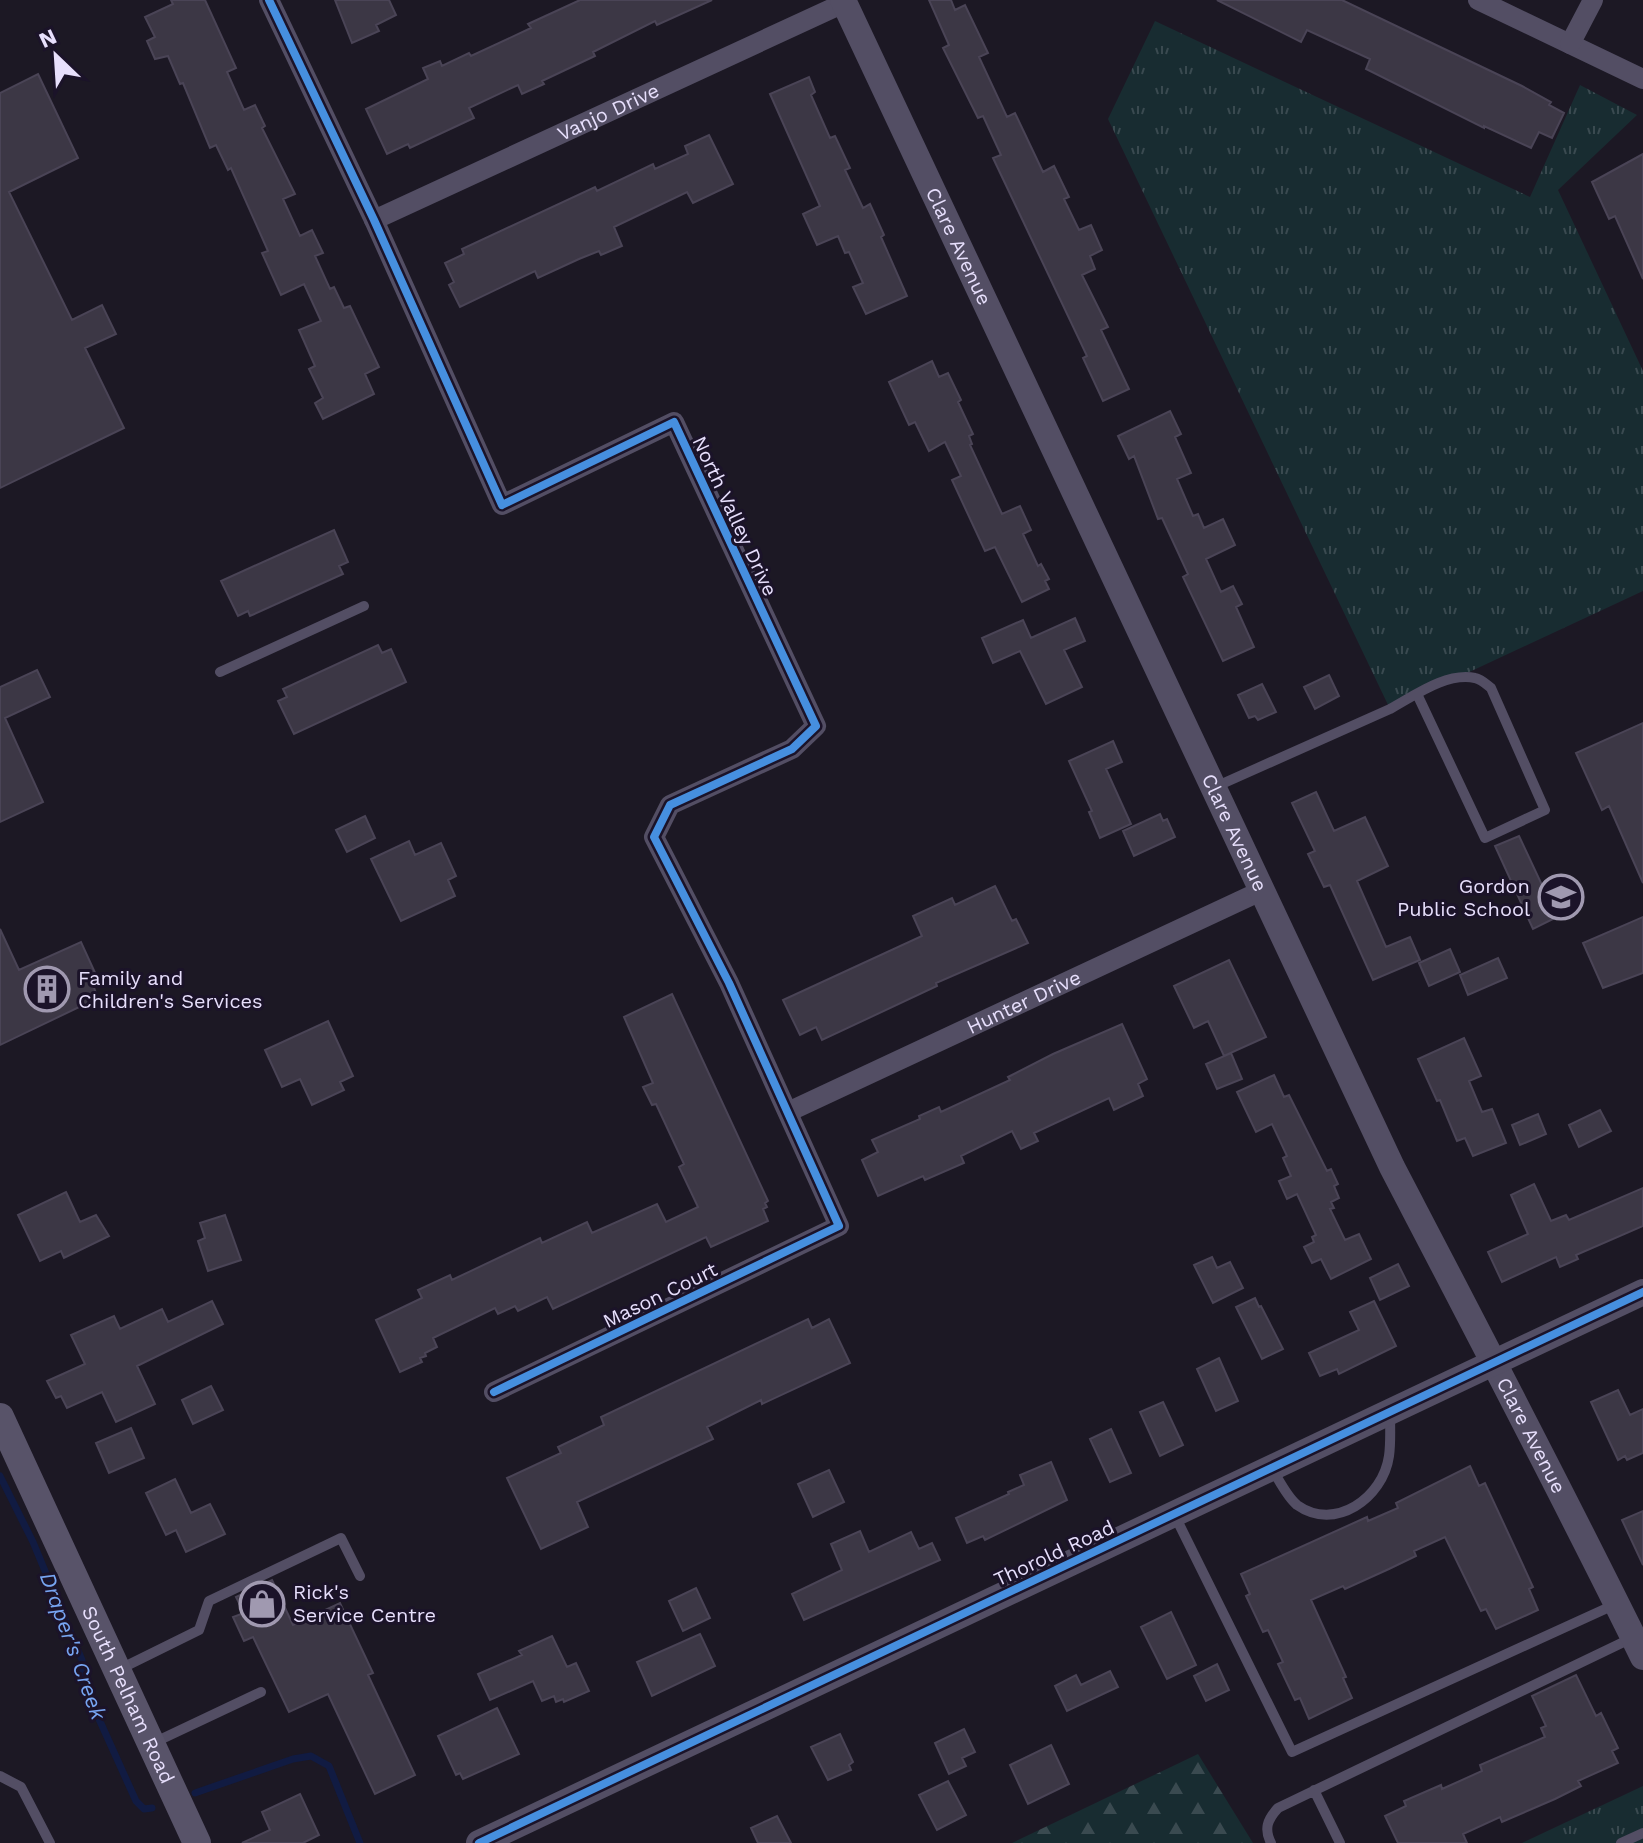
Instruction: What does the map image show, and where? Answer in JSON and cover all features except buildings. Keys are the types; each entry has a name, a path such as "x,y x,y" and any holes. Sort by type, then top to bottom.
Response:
{"main road":[{"name":"South Pelham Road","path":"0,1417 149,1745 197,1843"}],"street":[{"name":"North Valley Drive","path":"269,0 374,220 502,505 674,422 810,712 816,726 792,749 670,805 654,837 729,983 839,1226"},
{"path":"1478,0 1643,79"},
{"path":"1570,44 1593,0"},
{"name":"Vanjo Drive","path":"374,220 844,2"},
{"name":"Clare Avenue","path":"844,2 1392,1167 1495,1362 1638,1647"},
{"name":"Hunter Drive","path":"788,1112 1261,891"},
{"name":"Mason Court","path":"494,1392 839,1226"},
{"name":"Thorold Road","path":"479,1843 1643,1292"}],"lane":[{"path":"220,672 364,606"},
{"path":"1215,787 1390,709 1417,694 1454,677 1477,678 1491,688 1545,810 1485,838 1417,694"},
{"path":"1271,1468 1295,1504 1308,1511 1324,1515 1353,1509 1367,1499 1377,1486 1389,1459 1390,1412"},
{"path":"1175,1514 1292,1752 1617,1603"},
{"path":"116,1671 199,1630 209,1601 341,1538 360,1576"},
{"path":"1271,1843 1267,1834 1268,1819 1278,1808 1638,1647"},
{"path":"149,1745 261,1692"},
{"path":"0,1776 21,1787 50,1843"},
{"path":"1314,1790 1340,1843"},
{"path":"1621,1843 1643,1833"}],"green space":[{"path":"1155,21 1530,197 1580,85 1637,115 1558,190 1643,371 1643,591 1390,709 1108,119"},
{"path":"1198,1754 1253,1843 1012,1843"},
{"path":"1643,1786 1643,1843 1522,1843"}],"waterway":[{"name":"Draper's Creek","path":"0,1476 33,1542 82,1660 85,1688 136,1801 144,1809 152,1808"},
{"name":"Draper's Creek","path":"195,1793 293,1759 311,1756 329,1766 360,1843"}],"cycle path":[{"path":"269,0 374,220 502,505 674,422 816,726 792,749 670,805 654,837 729,983 839,1226 494,1392"},
{"path":"479,1843 1643,1292"}],"place":[{"name":"Gordon Public School","path":"1561,897"},
{"name":"Family and Children's Services","path":"47,989"},
{"name":"Rick's Service Centre","path":"262,1604"}]}
